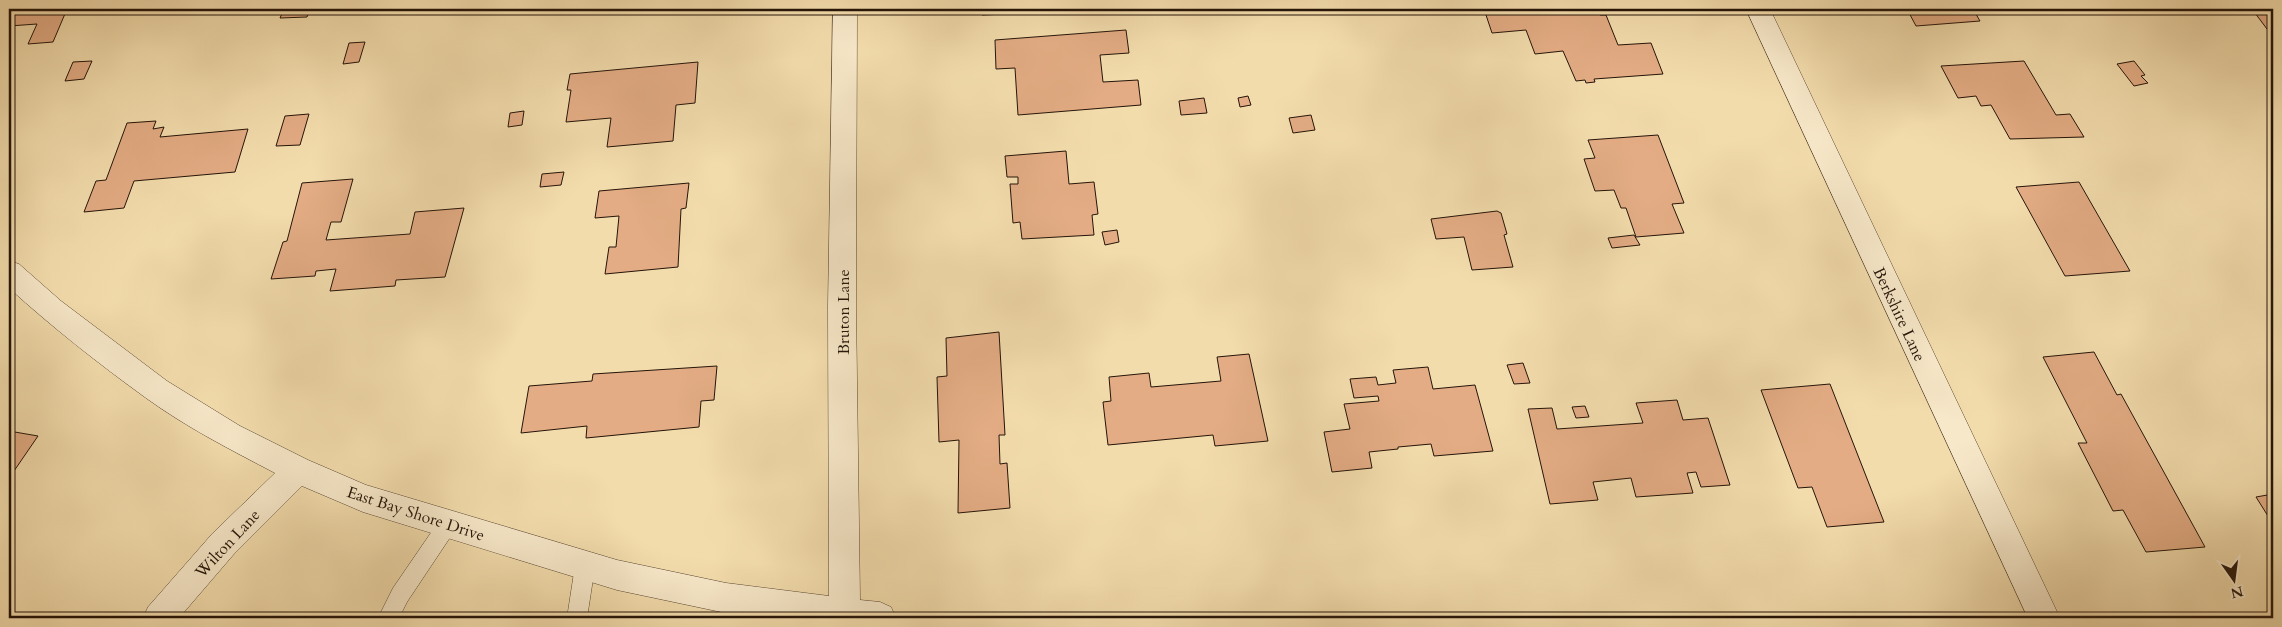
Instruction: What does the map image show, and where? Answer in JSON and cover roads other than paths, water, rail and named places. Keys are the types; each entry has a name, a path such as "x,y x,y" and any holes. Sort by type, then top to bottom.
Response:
{"street":[{"name":"Bruton Lane","path":"845,9 842,307 845,615"},
{"name":"Berkshire Lane","path":"1758,9 2044,618"},
{"name":"East Bay Shore Drive","path":"9,272 51,309 157,390 230,435 298,470 363,498 617,575 726,598 845,615 880,618"},
{"name":"Wilton Lane","path":"159,618 223,544 298,470"}],"lane":[{"path":"388,618 400,595 448,524"},
{"path":"577,618 586,566"}]}
